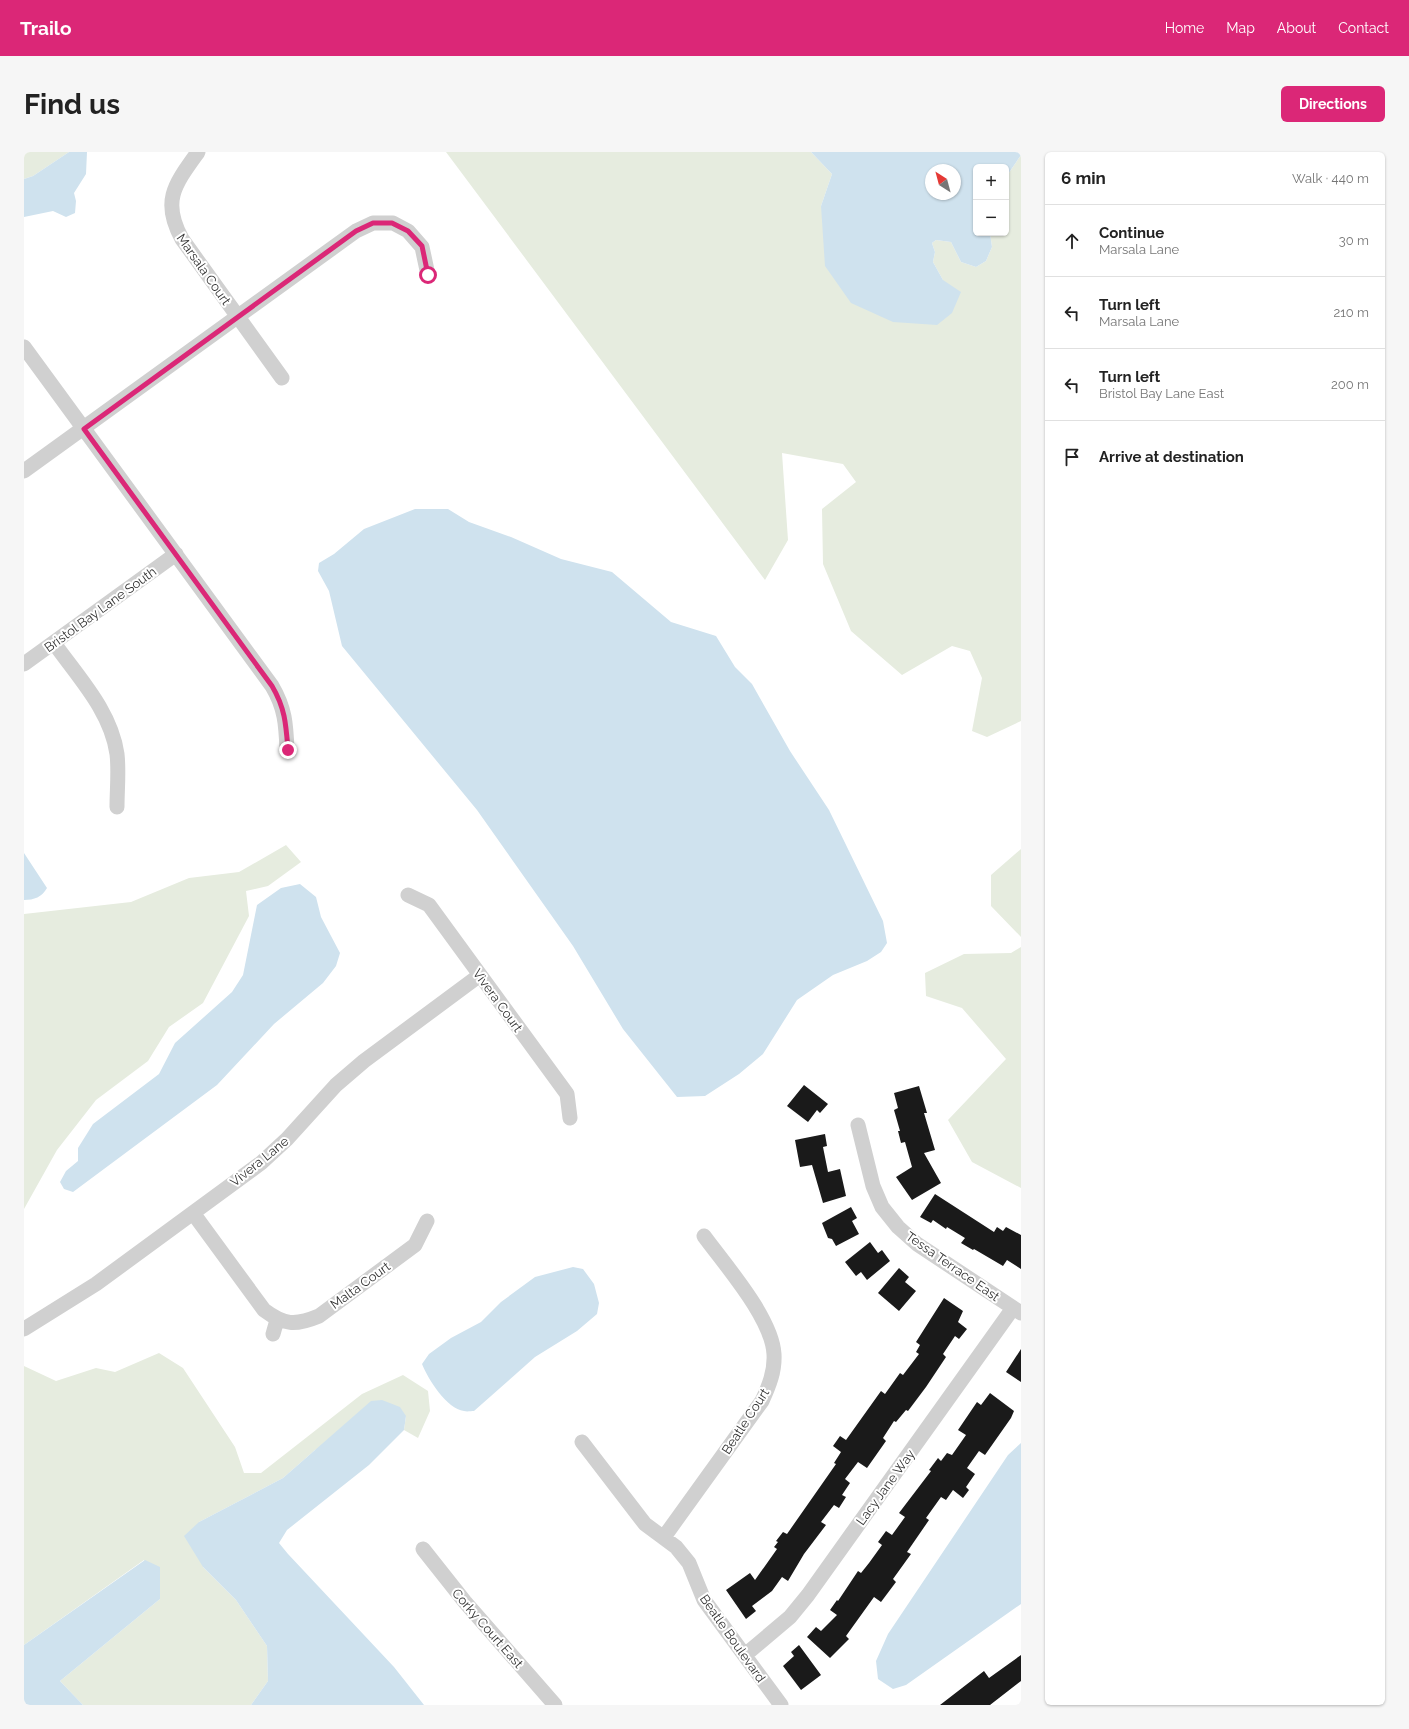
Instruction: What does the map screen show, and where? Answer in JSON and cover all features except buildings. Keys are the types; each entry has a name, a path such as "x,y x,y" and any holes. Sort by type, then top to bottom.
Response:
{"street":[{"name":"Marsala Court","path":"198,152 178,180 173,195 172,211 174,225 182,239 282,378"},
{"path":"24,471 356,231 373,223 392,223 408,231 422,246 428,275"},
{"path":"24,347 176,554 280,700 285,714 288,750"},
{"name":"Bristol Bay Lane South","path":"24,664 176,554"},
{"path":"54,643 102,710 111,731 117,755 118,807"},
{"name":"Vivera Court","path":"408,895 429,905 567,1094 570,1118"},
{"name":"Vivera Lane","path":"24,1329 96,1284 260,1163 288,1139 336,1085 364,1061 480,976"},
{"name":"Tessa Terrace East","path":"858,1126 873,1186 882,1207 898,1227 917,1244 1017,1310"},
{"path":"193,1213 264,1310 277,1320 273,1334"},
{"name":"Malta Court","path":"277,1320 292,1323 307,1321 318,1316 415,1245 427,1221"},
{"name":"Beatle Court","path":"664,1538 762,1401 771,1380 774,1354 769,1329 760,1312 704,1236"},
{"name":"Lacy Jane Way","path":"744,1655 790,1617 808,1596 1017,1310"},
{"name":"Beatle Boulevard","path":"582,1442 645,1524 676,1547 689,1563 704,1600 780,1705"},
{"name":"Corky Court East","path":"424,1549 465,1602 555,1705"}],"shaded area":[{"path":"24,152 69,152 33,176 24,179"},
{"path":"446,152 811,152 832,174 821,206 943,280 933,262 935,252 932,243 936,240 951,242 961,262 976,267 986,261 992,247 990,236 1009,236 1009,173 1021,155 1021,721 987,737 972,731 982,678 970,651 952,646 902,675 851,631 823,564 822,509 856,482 843,464 782,453 788,540 765,580"},
{"path":"286,845 301,862 268,886 246,891 249,916 203,1003 169,1027 148,1061 96,1100 57,1150 24,1209 24,914 131,902 189,878 239,872"},
{"path":"1021,849 1021,937 991,906 991,875"},
{"path":"1021,947 1021,1188 972,1162 948,1120 1006,1059 962,1008 926,996 925,973 964,954 1011,953"},
{"path":"159,1353 183,1368 235,1447 244,1473 261,1473 362,1394 403,1375 428,1391 430,1411 418,1438 404,1430 406,1416 315,1450 283,1478 199,1522 203,1567 236,1600 267,1646 268,1681 251,1705 83,1705 60,1681 160,1599 144,1560 24,1645 24,1366 56,1381 96,1368 115,1372"}],"water":[{"path":"69,152 87,152 86,174 74,193 76,201 75,213 66,217 53,211 24,217 24,179 33,176"},
{"path":"811,152 1021,152 1021,155 1009,173 1009,164 973,164 973,236 990,236 992,247 986,261 976,267 961,262 951,242 936,240 932,243 935,252 933,262 943,280 961,292 952,313 937,325 893,322 851,303 825,266 821,206 832,174"},
{"path":"415,509 448,509 469,522 511,537 561,559 612,572 671,622 716,636 735,667 752,684 790,751 829,810 883,921 887,943 881,952 867,961 833,975 797,1000 763,1054 739,1074 705,1096 677,1097 623,1029 573,946 477,810 342,646 329,591 318,571 319,563 334,554 364,529"},
{"path":"24,853 47,888 43,894 24,900"},
{"path":"300,884 316,897 321,917 340,953 336,966 323,983 274,1024 217,1085 73,1192 64,1189 60,1182 66,1171 78,1161 78,1148 93,1124 159,1074 175,1043 232,992 243,975 257,905 281,888"},
{"path":"573,1267 583,1269 594,1284 599,1303 597,1314 577,1331 535,1357 474,1411 465,1411 451,1405 433,1385 422,1364 429,1354 451,1338 481,1322 501,1302 535,1277"},
{"path":"382,1400 400,1407 406,1416 404,1430 369,1465 287,1530 279,1543 394,1667 424,1705 251,1705 268,1681 267,1646 236,1600 203,1567 184,1536 199,1522 283,1478 371,1401"},
{"path":"1021,1443 1021,1604 906,1685 893,1689 878,1679 876,1661 888,1634 1008,1455"},
{"path":"145,1560 160,1567 160,1599 60,1681 83,1705 24,1705 24,1645"}],"route":[{"path":"288,750 285,714 280,700 272,686 84,429 237,316 356,231 373,223 392,223 408,231 422,246 428,275"}]}
